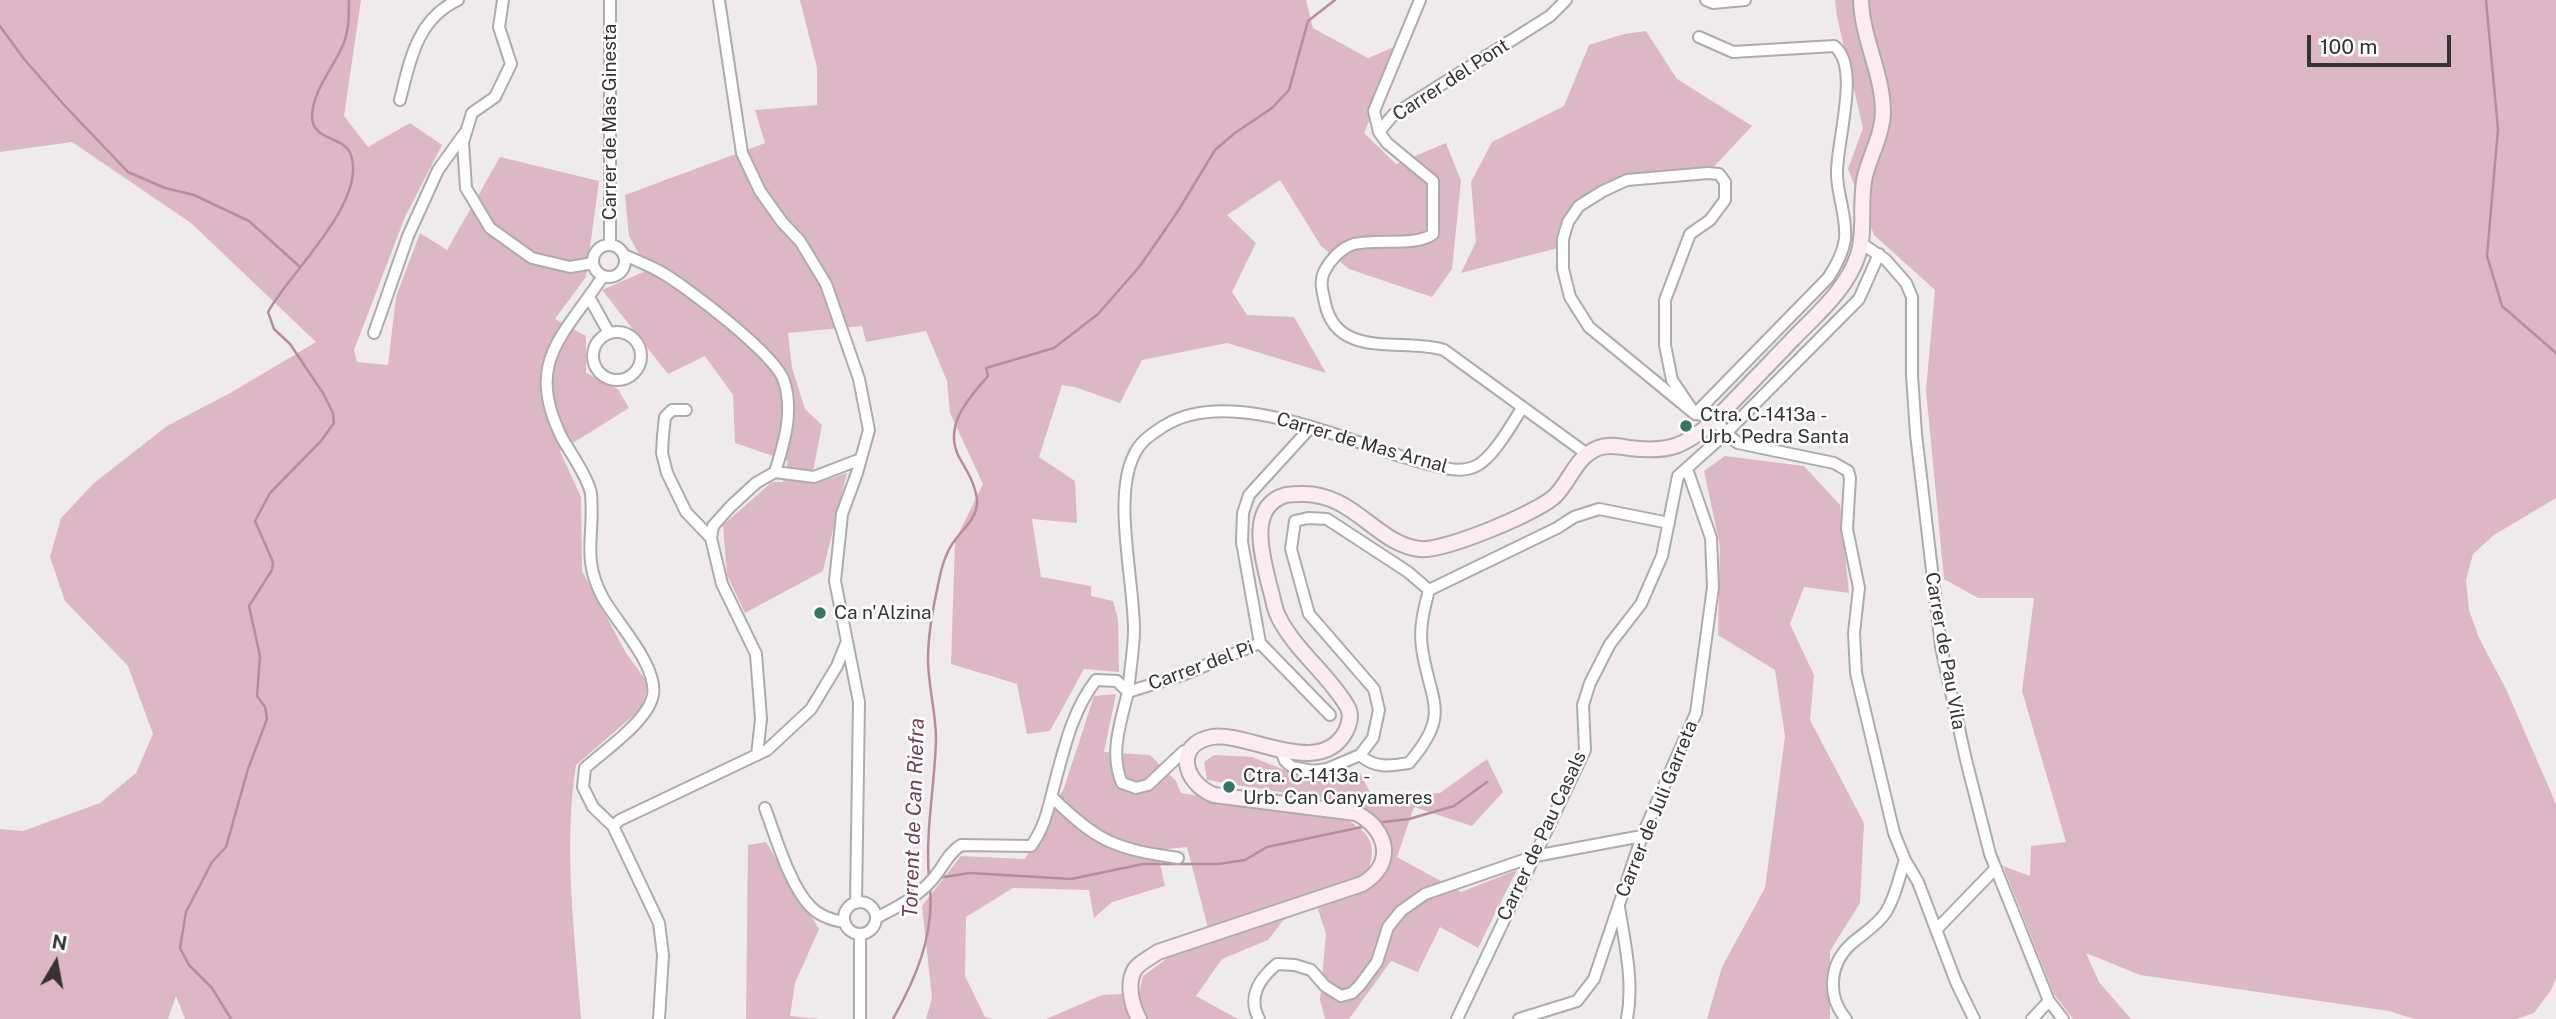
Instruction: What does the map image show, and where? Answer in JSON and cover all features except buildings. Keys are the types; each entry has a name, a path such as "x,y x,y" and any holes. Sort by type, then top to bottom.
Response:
{"main road":[{"path":"1139,1019 1133,1007 1131,986 1135,969 1158,952 1362,884 1370,879 1383,859 1385,848 1382,837 1367,818 1356,813 1214,795 1203,791 1194,783 1189,772 1187,758 1191,749 1209,737 1222,736 1281,751 1305,753 1329,747 1344,734 1350,712 1339,693 1309,660 1278,617 1261,554 1260,527 1269,504 1286,495 1312,494 1343,503 1396,541 1420,550 1445,547 1542,506 1557,494 1570,473 1587,454 1603,447 1661,450 1676,447 1695,437 1716,420 1839,290 1852,270 1861,243 1865,176 1882,125 1883,110 1861,0"}],"street":[{"path":"400,100 418,37 434,16 458,0"},
{"path":"503,0 499,27 511,64 495,97 472,113 463,142 466,188 490,228 532,258 570,267 593,263"},
{"name":"Carrer de Mas Ginesta","path":"610,0 610,245"},
{"path":"719,0 742,153 760,191 782,222 800,241 826,284 859,379 869,430 842,514 835,581 859,702 856,903"},
{"path":"1379,132 1374,111 1420,0"},
{"name":"Carrer del Pont","path":"1566,0 1550,16 1393,115 1379,132 1387,144 1433,181 1433,234 1425,240 1377,240 1352,244 1331,260 1320,281 1327,313 1345,336 1375,345 1427,345 1444,350 1587,454"},
{"path":"1706,0 1713,3 1745,0"},
{"path":"1699,37 1733,52 1835,46 1841,50 1846,72 1844,126 1837,175 1845,235 1841,255 1828,278 1695,414 1695,437 1709,449"},
{"path":"374,333 408,236 438,170 467,129"},
{"path":"1695,414 1672,380 1665,345 1665,300 1690,234 1710,220 1725,200 1725,182 1719,174 1708,173 1627,180 1579,206 1568,222 1563,239 1563,269 1570,297 1589,327 1695,414 1706,414 1716,420 1725,434 1738,443 1834,463 1848,471 1850,478 1847,529 1859,588 1854,633 1856,673 1894,833 1918,882 1974,1019"},
{"name":"Carrer de Pau Vila","path":"1861,243 1879,254 1906,283 1912,297 1912,375 1916,434 1937,627 1966,760 1995,869 2049,1001 2063,1019"},
{"path":"624,255 625,266 619,275 608,278 598,273 593,263 593,257 599,248 610,245 617,247 624,255 661,272 764,352 784,380 788,432 775,472"},
{"name":"Carrer de Pau Casals","path":"1457,1019 1585,750 1583,705 1590,683 1610,644 1641,604 1662,556 1678,476 1725,434 1859,299 1879,254"},
{"path":"603,276 557,342 545,373 549,409 590,491 592,574 603,599 653,676 650,705 641,718 585,768 583,787 593,807 613,826 659,923 663,954 659,1019"},
{"path":"589,297 610,333"},
{"path":"610,333 629,335 640,348 637,370 627,378 610,379 602,376 593,363 595,345 600,338 610,333"},
{"name":"Carrer de Mas Arnal","path":"1166,767 1147,785 1136,788 1122,783 1116,768 1118,733 1128,692 1134,634 1126,479 1134,455 1144,439 1178,417 1202,412 1235,412 1280,417 1408,459 1453,470 1477,466 1500,442 1522,408"},
{"path":"686,410 672,410 665,417 662,453 667,472 686,512 711,538"},
{"path":"1260,643 1242,542 1243,513 1249,495 1311,428"},
{"path":"757,755 761,719 755,654 722,584 711,538 713,526 756,483 775,472 814,477 861,459"},
{"name":"Carrer de Juli Garreta","path":"1519,1019 1577,1001 1594,979 1642,836 1696,712 1713,587 1712,538 1687,469"},
{"path":"1360,755 1367,762 1381,767 1409,763 1426,743 1436,715 1432,685 1422,647 1422,617 1429,590 1557,528 1574,517 1599,509 1669,523"},
{"path":"1281,751 1285,761 1292,767 1313,771 1327,769 1360,755 1373,738 1379,710 1374,689 1308,614 1291,549 1296,521 1308,518 1327,519 1408,572 1429,590"},
{"path":"613,826 620,820 767,750 811,709 837,666 847,641"},
{"name":"Carrer del Pi","path":"1128,692 1185,674 1260,643 1329,715"},
{"path":"876,918 872,908 862,902 846,909 844,922 849,931 860,934 871,930 876,918 902,905 933,879 952,851 961,845 1031,846 1043,830 1065,745 1081,699 1096,680 1117,681 1128,692"},
{"path":"1166,767 1184,751 1191,749"},
{"path":"1166,767 1178,767 1189,772"},
{"path":"1052,797 1089,831 1117,846 1178,858"},
{"path":"765,808 782,854 802,896 822,916 844,922"},
{"path":"1259,1019 1254,1010 1255,993 1264,975 1277,964 1295,965 1311,970 1325,986 1340,996 1352,993 1377,962 1388,927 1401,911 1425,894 1535,856 1642,836"},
{"path":"1846,1019 1836,1006 1833,996 1833,983 1839,960 1850,945 1878,922 1886,911 1905,860"},
{"path":"1936,930 1995,869"},
{"path":"1619,904 1629,975 1627,1019"},
{"path":"860,934 860,1019"},
{"path":"2032,1019 2049,1001"}],"shaded area":[{"path":"0,0 361,0 344,116 368,147 410,123 442,145 405,217 354,350 357,362 388,365 396,297 420,233 447,250 500,157 599,181 586,277 555,319 586,336 586,373 618,389 629,408 560,451 581,497 582,571 626,653 648,683 642,708 576,765 570,860 581,1019 185,1019 176,996 168,1019 0,1019 0,829 23,831 100,803 136,773 153,734 128,666 65,601 50,557 61,518 94,483 167,426 232,392 316,342 191,223 72,142 0,152"},
{"path":"800,0 1306,0 1313,28 1368,58 1401,44 1364,133 1396,164 1446,143 1461,181 1452,269 1432,297 1349,269 1321,246 1280,180 1227,215 1256,243 1232,292 1247,315 1294,317 1326,373 1227,343 1142,360 1120,403 1062,385 1039,457 1075,481 1077,523 1032,519 1041,577 1091,586 1091,596 1113,601 1118,619 1119,672 1084,669 1050,731 1027,734 1017,684 951,664 955,541 983,484 950,413 947,381 926,331 866,342 862,326 788,333 792,368 805,409 822,425 811,482 820,482 847,473 823,571 745,613 727,575 723,525 772,482 783,482 788,461 735,443 733,395 705,356 668,374 602,290 648,270 629,236 625,195 765,143 755,110 817,105 817,68"},
{"path":"1835,0 2556,0 2556,498 2494,535 2473,554 2466,580 2469,610 2479,638 2506,689 2556,804 2556,979 2534,1013 2517,1019 2414,1019 2389,1011 2140,975 2086,953 2099,982 2131,1019 2073,1019 2054,994 2003,866 2030,876 2031,846 2066,842 2022,691 2034,598 1978,598 1944,579 1926,390 1935,290 1874,235 1848,169 1863,128"},
{"path":"1646,31 1677,79 1752,126 1708,173 1627,180 1579,206 1558,248 1461,273 1476,242 1471,182 1492,142 1564,106 1589,45 1624,34"},
{"path":"1725,456 1804,466 1840,505 1849,593 1804,587 1790,624 1814,675 1810,720 1864,823 1860,903 1830,951 1830,1019 1707,1019 1722,967 1765,888 1785,736 1775,670 1718,635 1720,546 1704,471"},
{"path":"1116,694 1104,752 1150,755 1176,781 1181,793 1345,818 1370,841 1372,855 1367,874 1340,886 1208,928 1187,847 1157,850 1165,886 1112,902 1094,918 1089,890 1013,888 966,917 965,976 985,1017 992,1019 926,1019 932,998 922,906 961,856 1025,859 1064,788 1094,696"},
{"path":"1214,755 1252,757 1300,776 1360,773 1372,796 1440,793 1487,759 1503,792 1472,826 1414,807 1397,857 1461,892 1517,870 1478,948 1440,927 1418,972 1391,961 1349,1019 1325,1019 1320,1000 1326,934 1318,909 1383,877 1384,842 1358,805 1207,780 1204,762"},
{"path":"766,842 819,929 795,983 790,1016 820,1019 746,1019 748,845"},
{"path":"1286,917 1268,940 1222,959 1196,996 1238,1019 1046,1019 1102,995 1139,993 1143,976 1169,957"}],"waterway":[{"path":"231,1019 212,988 189,965 180,948 186,912 212,862 226,847 248,769 267,719 265,707 257,696 260,656 249,606 272,570 273,562 255,521 270,493 321,441 334,423 333,413 323,393 290,344 274,329 268,312 323,237 348,194 353,174 351,155 342,144 317,130 312,116 319,89 344,41 349,0"},
{"name":"Torrent de Can Riefra","path":"929,878 928,843 936,739 928,669 931,624 945,558 971,520 977,505 973,485 954,444 956,422 966,402 988,376 986,368 1054,348 1098,314 1140,266 1215,150 1272,108 1289,90 1308,21 1335,0"},
{"path":"2486,0 2498,129 2487,256 2502,306 2556,353"},
{"path":"0,26 24,59 65,106 128,172 165,188 194,195 249,221 300,267"},
{"path":"1383,822 1409,819 1454,806 1487,782"},
{"path":"937,878 970,873 1071,879 1143,864 1218,864 1245,860 1267,847 1367,826"},
{"name":"Torrent de Can Riefra","path":"893,1019 922,956 929,923 930,888"}],"place":[{"name":"Ctra. C-1413a - Urb. Pedra Santa","path":"1686,426"},
{"name":"Ca n'Alzina","path":"820,613"},
{"name":"Ctra. C-1413a - Urb. Can Canyameres","path":"1229,787"}]}
